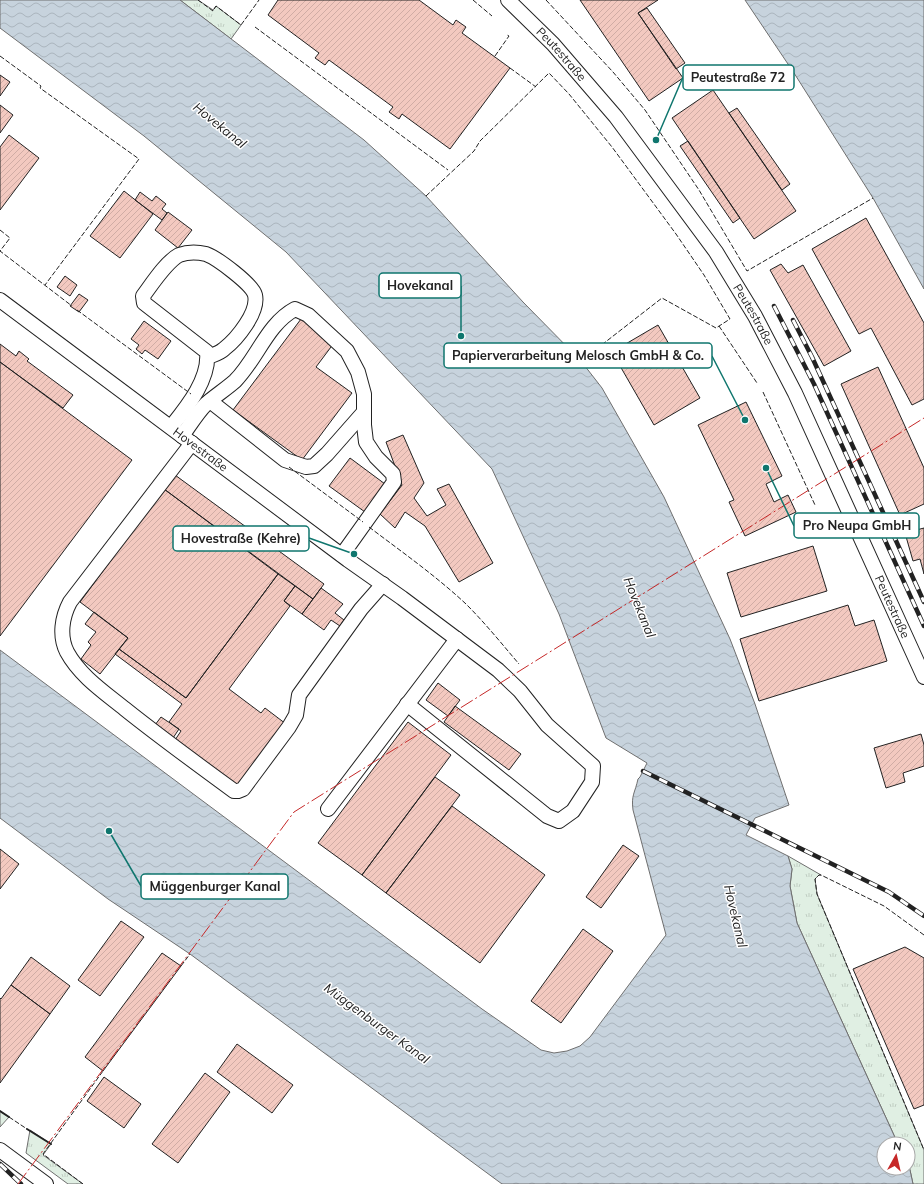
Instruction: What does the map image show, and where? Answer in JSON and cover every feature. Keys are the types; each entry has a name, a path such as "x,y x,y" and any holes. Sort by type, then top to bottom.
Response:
{"street":[{"name":"Peutestraße","path":"508,0 553,44 616,118 716,252 755,316 795,393 924,677"},
{"path":"182,435 194,397 208,362 207,352 144,303 143,296 173,259 181,254 195,252 207,254 228,267 249,286 255,294 255,303 251,316 237,336 223,350 208,357"},
{"name":"Hovestraße","path":"0,300 498,670 520,691 547,725 593,766 592,782 573,811 559,821 547,816 407,704"},
{"path":"342,555 394,482 393,474 376,457 366,442 364,394 358,372 347,351 308,315 295,309 285,314 235,381 205,405 182,435 65,611 62,630 66,650 73,662 93,684 150,729 234,791 238,792 243,790 289,727 296,715 299,695 365,604 383,584"},
{"path":"210,401 285,460 306,467 314,466 327,454 364,412"},
{"path":"328,809 457,639"},
{"path":"0,1150 46,1184"}],"green space":[{"path":"180,0 198,0 213,10 216,6 241,25 231,39"},
{"path":"788,856 821,875 815,879 817,894 924,1150 924,1184 913,1184 911,1176 916,1176 916,1136 894,1136 797,923 790,886 792,869"},
{"path":"0,1111 9,1117 0,1127"},
{"path":"30,1130 51,1144 43,1155 83,1184 68,1184 26,1153"}],"water":[{"path":"0,0 180,0 364,140 426,196 523,302 581,361 602,388 664,497 730,639 755,704 789,805 755,818 746,835 788,856 792,869 790,886 797,923 894,1136 876,1136 876,1176 911,1176 913,1184 502,1184 190,954 108,899 0,818 0,650 482,1009 541,1050 554,1053 567,1051 580,1046 590,1037 666,935 633,810 633,797 638,779 647,763 606,738 559,614 492,469 286,252 144,136 0,28"},
{"path":"745,0 924,0 924,289 873,198 794,73"}],"building":[{"path":"278,0 419,0 453,25 456,20 466,27 462,33 510,68 450,149 402,114 399,119 389,112 393,107 329,60 325,65 315,58 319,53 268,15"},
{"path":"580,0 658,0 638,13 683,78 649,101"},
{"path":"647,8 685,63 676,69 638,13"},
{"path":"0,75 10,82 0,96"},
{"path":"713,90 796,211 754,239 672,118"},
{"path":"0,105 13,115 0,133"},
{"path":"737,108 790,184 782,190 729,113"},
{"path":"9,135 39,158 0,210 0,147"},
{"path":"688,141 740,218 733,223 680,146"},
{"path":"124,191 153,214 120,258 90,236"},
{"path":"140,192 152,201 156,196 166,204 162,209 167,213 162,220 135,200"},
{"path":"168,212 192,230 178,248 155,230"},
{"path":"866,218 924,323 924,399 912,405 871,328 859,334 812,249"},
{"path":"781,264 788,273 803,265 851,351 824,366 770,270"},
{"path":"65,276 77,285 70,296 57,287"},
{"path":"79,294 88,300 79,312 70,306"},
{"path":"301,319 334,343 316,367 352,393 302,460 233,410"},
{"path":"144,321 171,341 158,359 145,350 142,354 136,349 139,345 131,339"},
{"path":"658,325 700,398 654,425 612,352"},
{"path":"0,344 16,356 19,351 29,359 27,361 73,395 63,408 0,362"},
{"path":"0,362 132,460 0,636"},
{"path":"878,367 924,468 924,504 900,515 841,384"},
{"path":"746,402 782,476 766,484 774,502 788,495 796,512 745,536 729,502 734,500 698,425"},
{"path":"403,435 424,483 414,498 427,516 446,505 437,489 449,484 493,563 459,582 425,526 405,512 395,528 380,514 402,485 386,442"},
{"path":"350,458 385,484 365,512 329,486"},
{"path":"175,475 324,584 313,599 164,489"},
{"path":"164,489 278,574 186,698 119,649 128,638 80,602"},
{"path":"924,528 924,574 920,559 913,561 905,533"},
{"path":"813,546 827,591 741,617 727,573"},
{"path":"278,574 295,586 284,601 290,606 229,689 261,713 265,708 286,724 239,787 175,740 181,731 169,722 182,704 115,654 119,649 186,698"},
{"path":"295,586 313,599 302,614 284,601"},
{"path":"321,588 343,604 335,613 344,620 340,626 331,620 324,630 302,614"},
{"path":"848,605 855,626 874,620 887,661 759,701 740,639"},
{"path":"94,612 128,638 100,674 81,659 91,645 88,642 96,632 85,624"},
{"path":"438,683 460,700 448,716 426,700"},
{"path":"455,706 521,754 509,770 444,722"},
{"path":"161,717 179,729 173,738 155,725"},
{"path":"408,722 451,755 362,875 318,843"},
{"path":"921,734 924,745 924,766 903,773 905,782 886,788 874,748"},
{"path":"435,777 460,795 386,893 362,875"},
{"path":"452,806 545,875 480,963 386,893"},
{"path":"623,845 639,856 601,908 586,897"},
{"path":"0,849 19,864 0,889"},
{"path":"121,921 144,937 100,996 78,980"},
{"path":"583,929 613,951 561,1023 531,1001"},
{"path":"905,947 924,958 924,1105 914,1109 853,969"},
{"path":"162,953 181,966 103,1071 85,1057"},
{"path":"31,957 70,986 50,1014 11,985"},
{"path":"11,985 50,1014 0,1083 0,998 1,999"},
{"path":"237,1044 293,1085 272,1113 217,1072"},
{"path":"205,1073 230,1092 178,1163 152,1144"},
{"path":"104,1077 141,1104 124,1128 87,1101"}],"railway":[{"path":"774,306 814,384 924,626"},
{"path":"793,320 812,357 924,602"},
{"path":"643,771 889,892 924,916"},
{"path":"0,1164 21,1184"}],"fence":[{"path":"198,0 213,11 216,6 241,25 259,0"},
{"path":"473,0 492,16"},
{"path":"546,0 613,72 645,110 699,190 747,271 873,198"},
{"path":"255,27 448,170"},
{"path":"495,56 509,36 507,35"},
{"path":"0,56 41,86 40,88 139,159 45,285"},
{"path":"510,68 536,87"},
{"path":"426,196 474,151 480,141 549,73 569,94 612,147 676,234 704,275 730,319 716,328 662,298 581,361"},
{"path":"0,230 10,238 0,251 72,306"},
{"path":"77,310 191,394"},
{"path":"719,326 757,383"},
{"path":"763,392 815,505"},
{"path":"289,467 363,522"},
{"path":"369,527 431,574 466,604 519,664"},
{"path":"924,935 884,906 821,875 815,879 817,894 924,1150"},
{"path":"181,966 190,954"},
{"path":"83,1184 43,1154 103,1071"},
{"path":"9,1117 27,1129"}],"wall":[{"path":"0,1111 9,1117"},
{"path":"27,1129 51,1144"}],"power":[{"path":"18,1184 294,812 924,418"}],"place":[{"name":"Peutestraße 72","path":"656,140"},
{"name":"Hovekanal","path":"461,336"},
{"name":"Papierverarbeitung Melosch GmbH & Co.","path":"745,420"},
{"name":"Pro Neupa GmbH","path":"766,468"},
{"name":"Hovestraße (Kehre)","path":"354,554"},
{"name":"Müggenburger Kanal","path":"109,831"}]}
